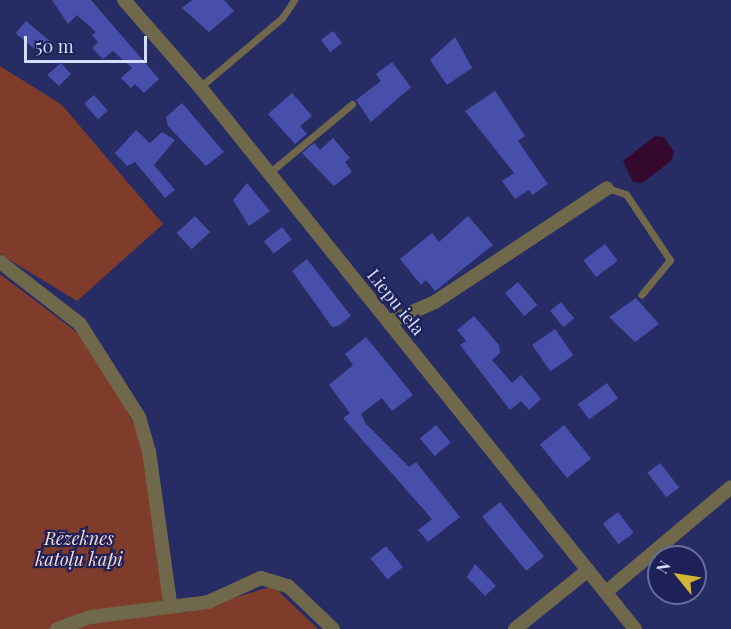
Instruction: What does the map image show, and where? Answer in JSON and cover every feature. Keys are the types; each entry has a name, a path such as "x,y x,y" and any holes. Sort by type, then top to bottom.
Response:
{"street":[{"name":"Liepu iela","path":"124,0 200,87 635,629"},
{"path":"389,322 435,302 607,188"},
{"path":"0,262 80,324 139,417 150,451 170,603"},
{"path":"606,592 731,487"},
{"path":"514,629 588,570"},
{"path":"57,629 90,617 170,603 208,602 272,578 333,629"}],"lane":[{"path":"200,87 282,18 294,0"},
{"path":"269,173 352,104"},
{"path":"607,188 627,194 670,260 641,295"}],"green space":[{"path":"0,66 62,105 163,224 77,301 0,254"},
{"name":"Rēzeknes katoļu kapi","path":"0,274 79,334 122,401 144,444 163,575 184,613 273,586 318,629 0,629"}],"shaded area":[{"path":"655,136 664,137 674,152 671,161 642,183 633,182 623,161"}],"building":[{"path":"52,0 91,0 159,79 144,93 135,84 131,88 121,78 132,68 113,51 103,59 92,48 98,42 92,35 96,32 77,15 68,24"},
{"path":"192,0 224,0 234,11 209,32 182,8"},
{"path":"26,21 51,42 41,54 16,33"},
{"path":"333,31 342,43 330,52 321,40"},
{"path":"455,37 472,68 447,85 430,60"},
{"path":"392,62 411,87 371,122 356,100 381,81 376,74"},
{"path":"61,63 71,74 59,86 47,75"},
{"path":"495,91 525,136 518,141 548,184 532,195 529,190 515,199 502,181 514,173 465,111"},
{"path":"292,93 312,116 300,126 307,134 295,144 268,114"},
{"path":"94,95 108,111 98,119 84,104"},
{"path":"182,103 224,152 206,166 168,126 166,117"},
{"path":"136,130 150,143 162,132 175,140 154,165 175,190 165,198 135,162 127,166 115,153"},
{"path":"333,138 350,158 345,162 352,172 334,186 302,153 314,143 320,150"},
{"path":"247,183 270,211 249,226 233,200"},
{"path":"195,216 210,232 192,249 177,233"},
{"path":"468,216 493,245 435,291 426,280 421,285 400,259 432,233 439,242"},
{"path":"282,227 292,240 274,254 264,241"},
{"path":"605,244 618,261 596,277 583,260"},
{"path":"307,259 351,316 338,326 332,327 292,271"},
{"path":"518,282 537,305 524,316 505,293"},
{"path":"636,298 659,324 635,342 609,317"},
{"path":"561,302 574,318 563,327 550,311"},
{"path":"474,316 499,345 500,353 492,360 512,383 521,375 541,399 529,410 521,401 510,410 460,345 466,341 457,330"},
{"path":"555,329 573,355 550,371 532,345"},
{"path":"366,337 413,395 392,411 382,398 361,414 366,424 409,467 416,462 460,517 428,542 418,530 432,519 343,418 350,413 329,385 353,365 345,354"},
{"path":"607,383 618,398 589,420 578,404"},
{"path":"436,425 451,443 435,456 420,438"},
{"path":"564,425 591,458 567,478 540,445"},
{"path":"660,463 679,487 666,497 647,473"},
{"path":"500,502 544,556 526,571 482,516"},
{"path":"618,512 634,533 618,544 603,523"},
{"path":"386,546 403,567 387,580 370,559"},
{"path":"475,564 496,586 485,596 467,577"}]}
